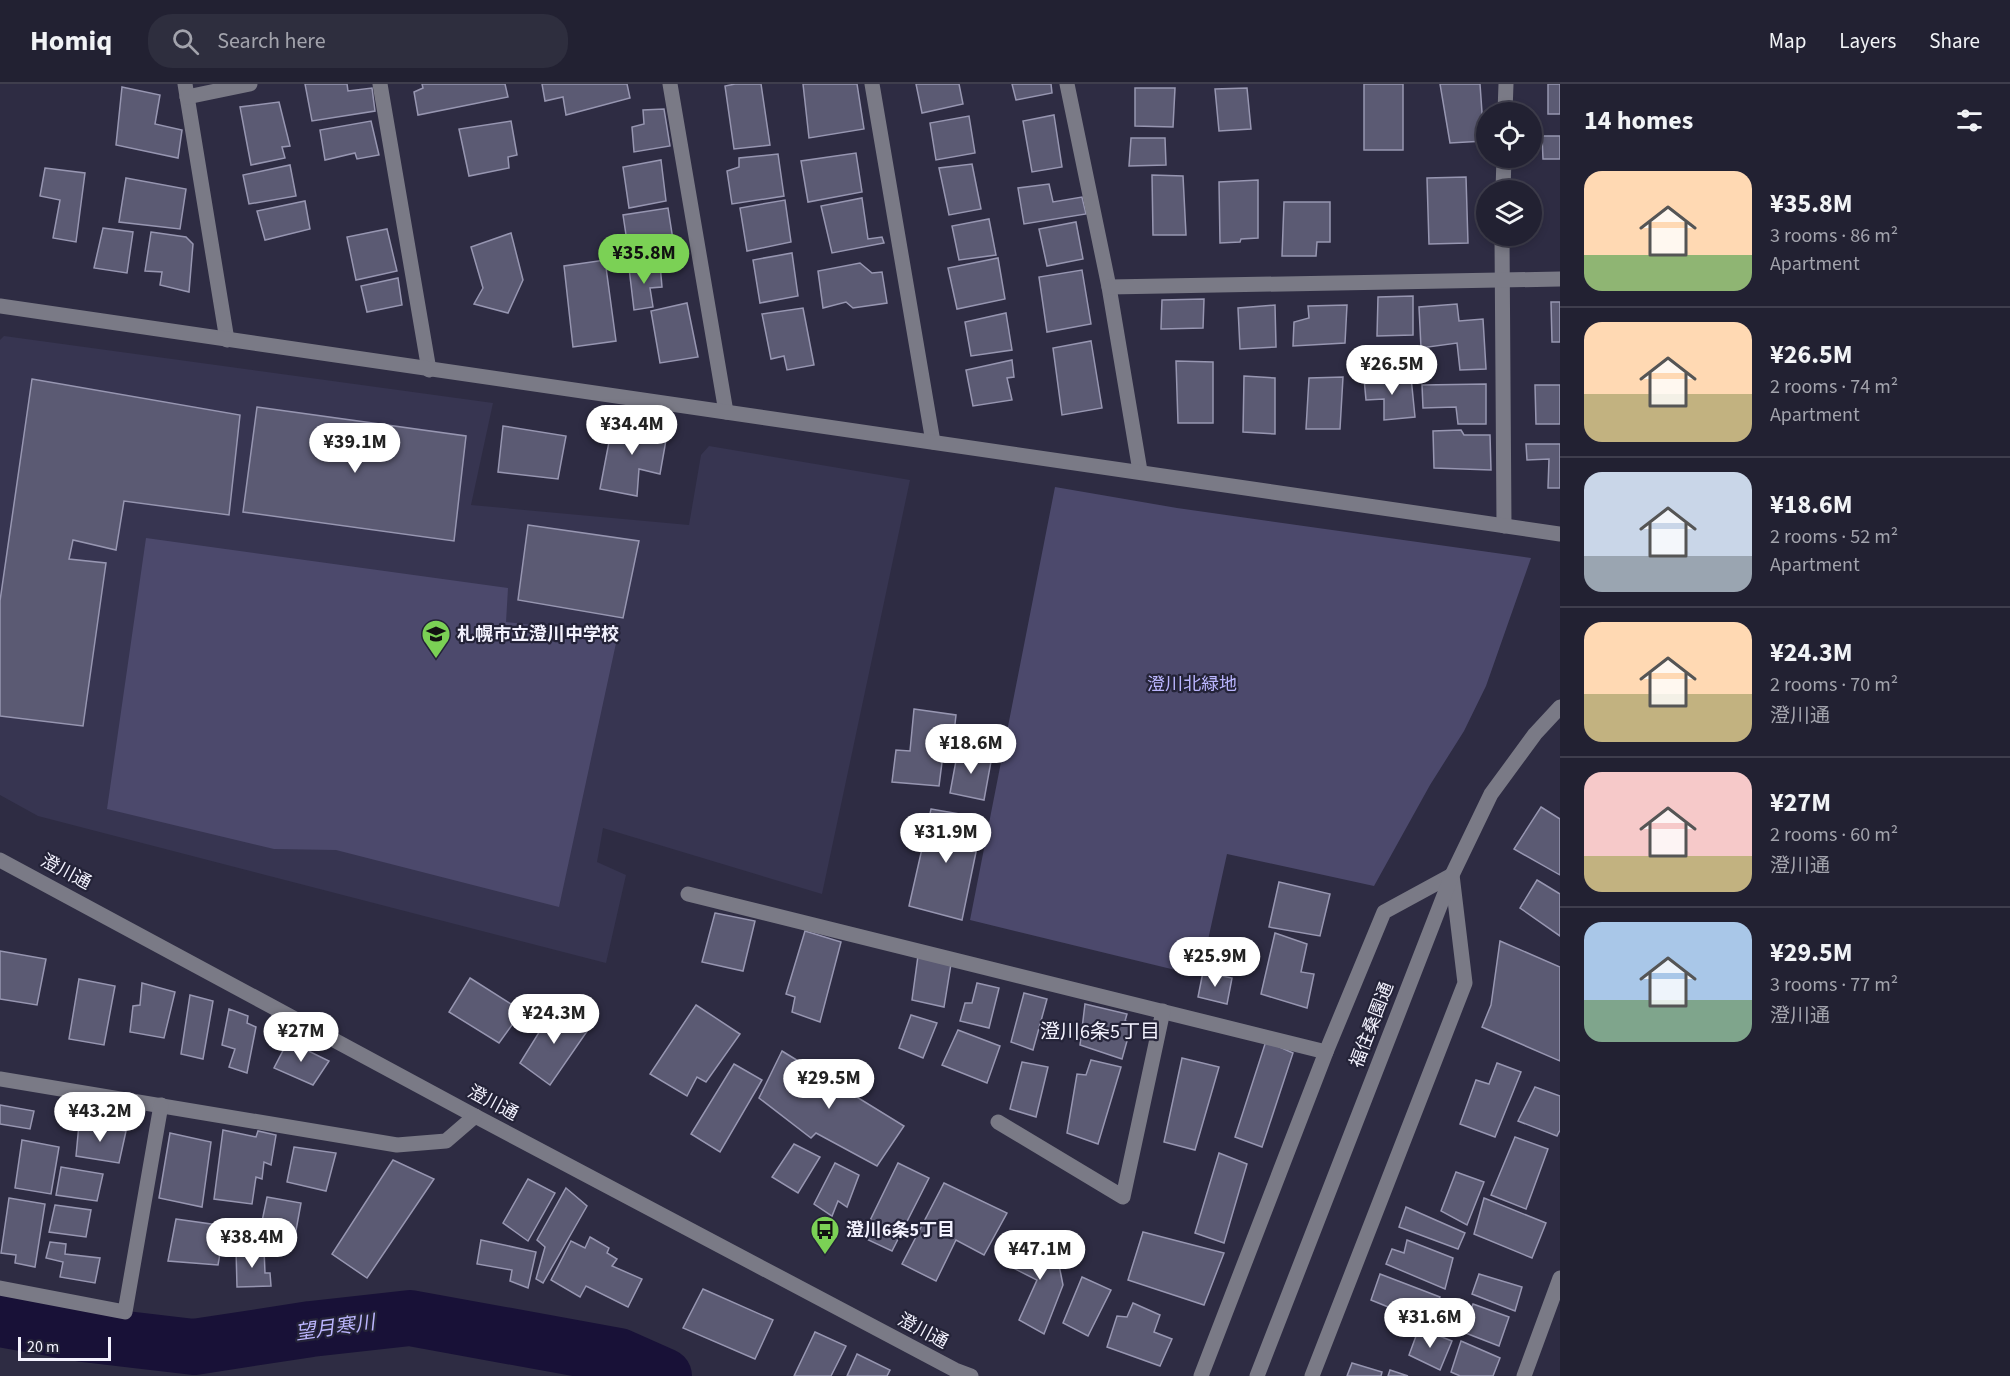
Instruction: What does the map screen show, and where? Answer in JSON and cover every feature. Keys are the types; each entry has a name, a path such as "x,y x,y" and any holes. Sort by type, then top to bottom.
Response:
{"street":[{"path":"226,340 186,91 250,84"},
{"path":"380,84 429,370"},
{"path":"670,84 726,412"},
{"path":"872,84 933,442"},
{"path":"1067,84 1109,287 1140,471"},
{"path":"1505,102 1506,84"},
{"path":"1502,246 1500,279 1504,526"},
{"path":"1109,287 1560,279"},
{"path":"0,306 1560,534"},
{"name":"福住桑園通","path":"1257,1376 1452,875 1491,794 1535,734 1560,707"},
{"name":"澄川通","path":"0,860 475,1116 944,1365 971,1376"},
{"path":"1201,1376 1326,1052 1384,912 1452,875 1465,983 1312,1376"},
{"path":"688,894 1326,1052"},
{"path":"998,1122 1123,1197 1163,1011"},
{"path":"0,1079 397,1145 446,1141 475,1116"},
{"path":"0,1288 125,1312 161,1105"},
{"path":"1524,1376 1560,1278"}],"shaded area":[{"name":"札幌市立澄川中学校","path":"4,336 493,403 471,505 689,525 701,455 709,446 910,480 822,894 603,828 597,862 626,875 606,963 38,816 0,795 0,340"}],"green space":[{"name":"澄川北緑地","path":"1055,487 1177,508 1531,558 1486,686 1464,731 1430,785 1374,886 1227,854 1200,976 970,920"},
{"path":"146,538 508,588 506,622 618,634 559,907 336,850 274,849 107,809"}],"building":[{"path":"305,84 347,84 348,91 372,88 375,111 312,121"},
{"path":"422,84 505,84 508,97 418,115 414,92 423,88"},
{"path":"542,84 627,84 630,98 566,115 563,97 545,101"},
{"path":"761,84 770,145 734,149 725,86"},
{"path":"803,84 857,84 864,129 809,138"},
{"path":"916,84 959,84 963,104 922,113"},
{"path":"1012,84 1051,84 1052,93 1016,100"},
{"path":"1364,84 1403,84 1403,150 1364,150"},
{"path":"1440,84 1480,84 1481,102 1476,102 1476,141 1450,143"},
{"path":"1548,84 1560,84 1560,114 1548,114"},
{"path":"122,87 160,95 155,124 182,130 178,158 116,145"},
{"path":"1135,88 1175,88 1173,127 1135,126"},
{"path":"1247,88 1251,129 1219,131 1215,89"},
{"path":"279,102 290,146 282,147 285,158 251,165 240,107"},
{"path":"664,109 670,146 634,152 632,127 644,124 643,110"},
{"path":"1054,115 1062,167 1032,172 1023,121"},
{"path":"969,116 975,153 936,160 930,123"},
{"path":"371,121 379,155 357,159 355,153 325,160 320,130"},
{"path":"511,121 517,155 508,157 509,168 469,176 459,129"},
{"path":"1542,136 1560,136 1560,159 1543,159"},
{"path":"1131,138 1165,138 1166,165 1129,166"},
{"path":"856,153 862,192 808,202 801,161"},
{"path":"778,154 784,196 732,204 727,171 739,167 739,158"},
{"path":"661,160 666,201 629,208 623,167"},
{"path":"972,164 981,209 949,215 939,168"},
{"path":"290,165 296,196 249,204 243,175"},
{"path":"45,168 85,173 76,242 53,238 60,200 40,196"},
{"path":"1152,175 1183,176 1186,235 1153,235"},
{"path":"1466,177 1468,243 1429,244 1427,178"},
{"path":"126,178 186,189 180,229 119,222"},
{"path":"1258,180 1258,238 1220,243 1219,182"},
{"path":"1049,184 1053,202 1082,197 1086,214 1024,224 1018,188"},
{"path":"862,198 868,239 882,237 884,243 832,253 821,206"},
{"path":"785,200 791,242 747,251 740,208"},
{"path":"305,201 310,229 265,240 257,211"},
{"path":"1284,202 1330,202 1330,242 1317,242 1316,256 1282,256"},
{"path":"668,208 673,240 628,248 623,215"},
{"path":"989,219 996,255 959,260 952,226"},
{"path":"1076,222 1083,259 1047,266 1039,229"},
{"path":"103,228 133,232 127,273 94,268"},
{"path":"387,229 397,271 356,280 347,237"},
{"path":"151,232 186,237 193,244 189,292 160,285 162,272 145,271"},
{"path":"511,233 523,280 508,313 474,304 483,288 471,247"},
{"path":"792,253 798,296 760,303 753,260"},
{"path":"998,258 1005,299 957,309 948,268"},
{"path":"605,260 616,341 573,347 564,266"},
{"path":"860,263 872,273 882,272 887,303 853,308 846,302 823,308 818,271"},
{"path":"660,264 662,287 650,288 653,307 634,310 629,268"},
{"path":"1082,270 1091,324 1047,332 1039,277"},
{"path":"398,278 402,305 367,312 361,286"},
{"path":"1413,296 1413,335 1377,336 1378,297"},
{"path":"1204,299 1203,328 1161,329 1162,300"},
{"path":"1551,302 1560,302 1560,342 1552,342"},
{"path":"687,303 698,357 660,363 651,311"},
{"path":"1457,304 1459,321 1483,319 1486,369 1460,370 1457,343 1421,348 1419,307"},
{"path":"1275,305 1276,347 1240,349 1238,308"},
{"path":"1347,305 1345,343 1293,346 1294,322 1309,318 1308,306"},
{"path":"803,308 814,365 787,370 784,356 771,359 762,314"},
{"path":"1006,313 1012,350 971,356 965,322"},
{"path":"1091,341 1102,408 1062,415 1053,348"},
{"path":"1012,360 1014,377 1007,378 1012,400 973,406 966,370"},
{"path":"1176,361 1213,362 1213,423 1178,423"},
{"path":"1244,376 1275,378 1275,434 1243,432"},
{"path":"1343,377 1340,429 1306,429 1309,378"},
{"path":"1411,377 1415,417 1384,420 1384,399 1366,400 1364,378"},
{"path":"32,379 240,415 229,515 124,501 116,550 73,540 69,559 106,563 83,726 0,716 0,601"},
{"path":"1486,384 1486,424 1458,424 1456,407 1423,408 1422,385"},
{"path":"1535,385 1560,385 1560,424 1536,424"},
{"path":"257,407 466,436 454,541 243,512"},
{"path":"613,421 668,429 660,474 639,469 637,496 600,489"},
{"path":"503,426 566,436 558,479 498,472"},
{"path":"1461,430 1464,435 1490,435 1491,470 1434,468 1433,431"},
{"path":"1526,444 1560,444 1560,488 1548,488 1549,459 1527,460"},
{"path":"528,525 639,541 623,618 518,600"},
{"path":"914,709 956,715 954,733 946,731 939,786 892,782 896,750 910,751"},
{"path":"958,750 992,756 984,800 950,793"},
{"path":"1541,807 1560,819 1560,875 1514,849"},
{"path":"931,809 983,818 962,920 909,906"},
{"path":"1537,880 1560,894 1560,936 1520,908"},
{"path":"1279,882 1330,894 1320,936 1269,927"},
{"path":"715,913 755,921 743,971 702,962"},
{"path":"805,931 841,942 820,1022 792,1012 795,997 786,994"},
{"path":"1275,933 1307,944 1301,972 1314,974 1307,1008 1261,994"},
{"path":"1500,941 1560,967 1560,1061 1482,1027 1491,1005"},
{"path":"0,951 46,959 37,1005 0,999"},
{"path":"918,956 951,964 944,1007 912,1000"},
{"path":"1203,972 1232,978 1227,1004 1198,997"},
{"path":"470,978 522,1011 499,1043 449,1012"},
{"path":"79,979 115,986 104,1045 69,1039"},
{"path":"142,983 175,992 164,1038 130,1032 133,1006 140,1005"},
{"path":"977,983 999,988 989,1028 960,1021 965,1003 972,1003"},
{"path":"1024,993 1047,999 1033,1050 1011,1042"},
{"path":"190,995 213,1001 203,1059 181,1054"},
{"path":"1085,1004 1127,1014 1125,1021 1132,1023 1122,1059 1080,1045"},
{"path":"556,1005 590,1027 550,1085 520,1063"},
{"path":"696,1005 740,1034 706,1082 697,1077 687,1096 650,1074"},
{"path":"229,1009 248,1016 247,1023 256,1027 247,1073 229,1067 235,1049 222,1045"},
{"path":"911,1015 937,1023 923,1058 899,1048"},
{"path":"958,1030 1000,1046 987,1083 942,1065"},
{"path":"288,1041 329,1061 313,1085 274,1068"},
{"path":"1266,1041 1293,1053 1262,1147 1235,1137"},
{"path":"782,1051 904,1126 877,1166 816,1133 811,1138 759,1098"},
{"path":"1182,1058 1219,1067 1195,1150 1164,1142"},
{"path":"1091,1060 1121,1067 1098,1144 1067,1133 1077,1074 1086,1075"},
{"path":"1022,1062 1048,1067 1036,1117 1010,1109"},
{"path":"1497,1063 1521,1072 1495,1137 1460,1124 1476,1080 1489,1084"},
{"path":"734,1064 762,1080 720,1152 691,1134"},
{"path":"1535,1087 1560,1096 1560,1130 1557,1136 1518,1121"},
{"path":"0,1105 34,1111 30,1129 0,1124"},
{"path":"79,1124 126,1131 119,1163 76,1156"},
{"path":"223,1130 256,1137 258,1131 276,1135 271,1165 264,1162 262,1179 256,1177 252,1204 214,1199"},
{"path":"170,1133 211,1142 202,1207 159,1198"},
{"path":"1515,1137 1548,1149 1526,1209 1491,1195"},
{"path":"22,1140 59,1147 51,1194 15,1188"},
{"path":"794,1144 820,1157 798,1193 772,1177"},
{"path":"294,1147 336,1153 326,1191 287,1182"},
{"path":"1219,1153 1247,1164 1224,1243 1195,1233"},
{"path":"393,1160 434,1179 367,1278 332,1254"},
{"path":"835,1163 859,1175 847,1207 838,1201 832,1216 814,1204"},
{"path":"898,1163 929,1178 892,1251 862,1237"},
{"path":"61,1167 103,1174 97,1201 56,1195"},
{"path":"1456,1172 1484,1182 1467,1225 1441,1211"},
{"path":"528,1179 555,1193 528,1241 503,1223"},
{"path":"944,1183 1007,1213 984,1255 956,1240 936,1281 902,1264"},
{"path":"566,1188 587,1206 543,1283 536,1279 545,1247 537,1240"},
{"path":"267,1197 301,1203 295,1236 260,1231"},
{"path":"9,1198 45,1204 35,1267 15,1263 16,1255 1,1253"},
{"path":"1484,1198 1546,1223 1532,1258 1474,1234"},
{"path":"55,1205 91,1210 86,1237 49,1232"},
{"path":"1406,1207 1465,1233 1458,1249 1399,1227"},
{"path":"176,1219 225,1226 218,1265 168,1261"},
{"path":"1143,1232 1224,1253 1204,1305 1128,1280"},
{"path":"1027,1235 1055,1245 1063,1285 1044,1334 1019,1320 1037,1280 1013,1268"},
{"path":"590,1237 609,1248 607,1253 617,1259 612,1266 642,1279 628,1307 586,1286 580,1297 551,1280 571,1241 585,1248"},
{"path":"481,1240 536,1252 528,1288 510,1281 512,1270 477,1264"},
{"path":"1407,1240 1453,1258 1445,1289 1386,1264 1392,1249 1404,1253"},
{"path":"50,1242 66,1244 65,1254 100,1258 95,1283 60,1277 63,1262 46,1258"},
{"path":"236,1249 264,1249 265,1273 270,1273 271,1286 237,1287"},
{"path":"1380,1274 1440,1297 1430,1324 1371,1300"},
{"path":"1479,1274 1522,1287 1515,1311 1472,1294"},
{"path":"1082,1277 1111,1290 1088,1336 1063,1323"},
{"path":"703,1289 773,1320 755,1359 683,1328"},
{"path":"1133,1303 1160,1315 1154,1332 1172,1339 1160,1366 1107,1347 1117,1316 1127,1317"},
{"path":"1473,1304 1509,1317 1499,1346 1463,1332"},
{"path":"1419,1328 1452,1341 1440,1370 1409,1355"},
{"path":"815,1332 846,1346 831,1376 794,1376"},
{"path":"1461,1341 1500,1358 1493,1376 1460,1376 1451,1372"},
{"path":"857,1354 890,1370 887,1376 847,1376"},
{"path":"1352,1363 1382,1372 1381,1376 1347,1376"},
{"path":"1390,1370 1408,1376 1388,1376"}],"waterway":[{"name":"望月寒川","path":"0,1319 83,1334 194,1347 311,1329 410,1318 619,1356 664,1376"}],"place":[{"name":"札幌市立澄川中学校","path":"436,660"},
{"name":"澄川6条5丁目","path":"825,1256"}],"district":[{"name":"澄川6条5丁目","path":"1100,1032"}]}
